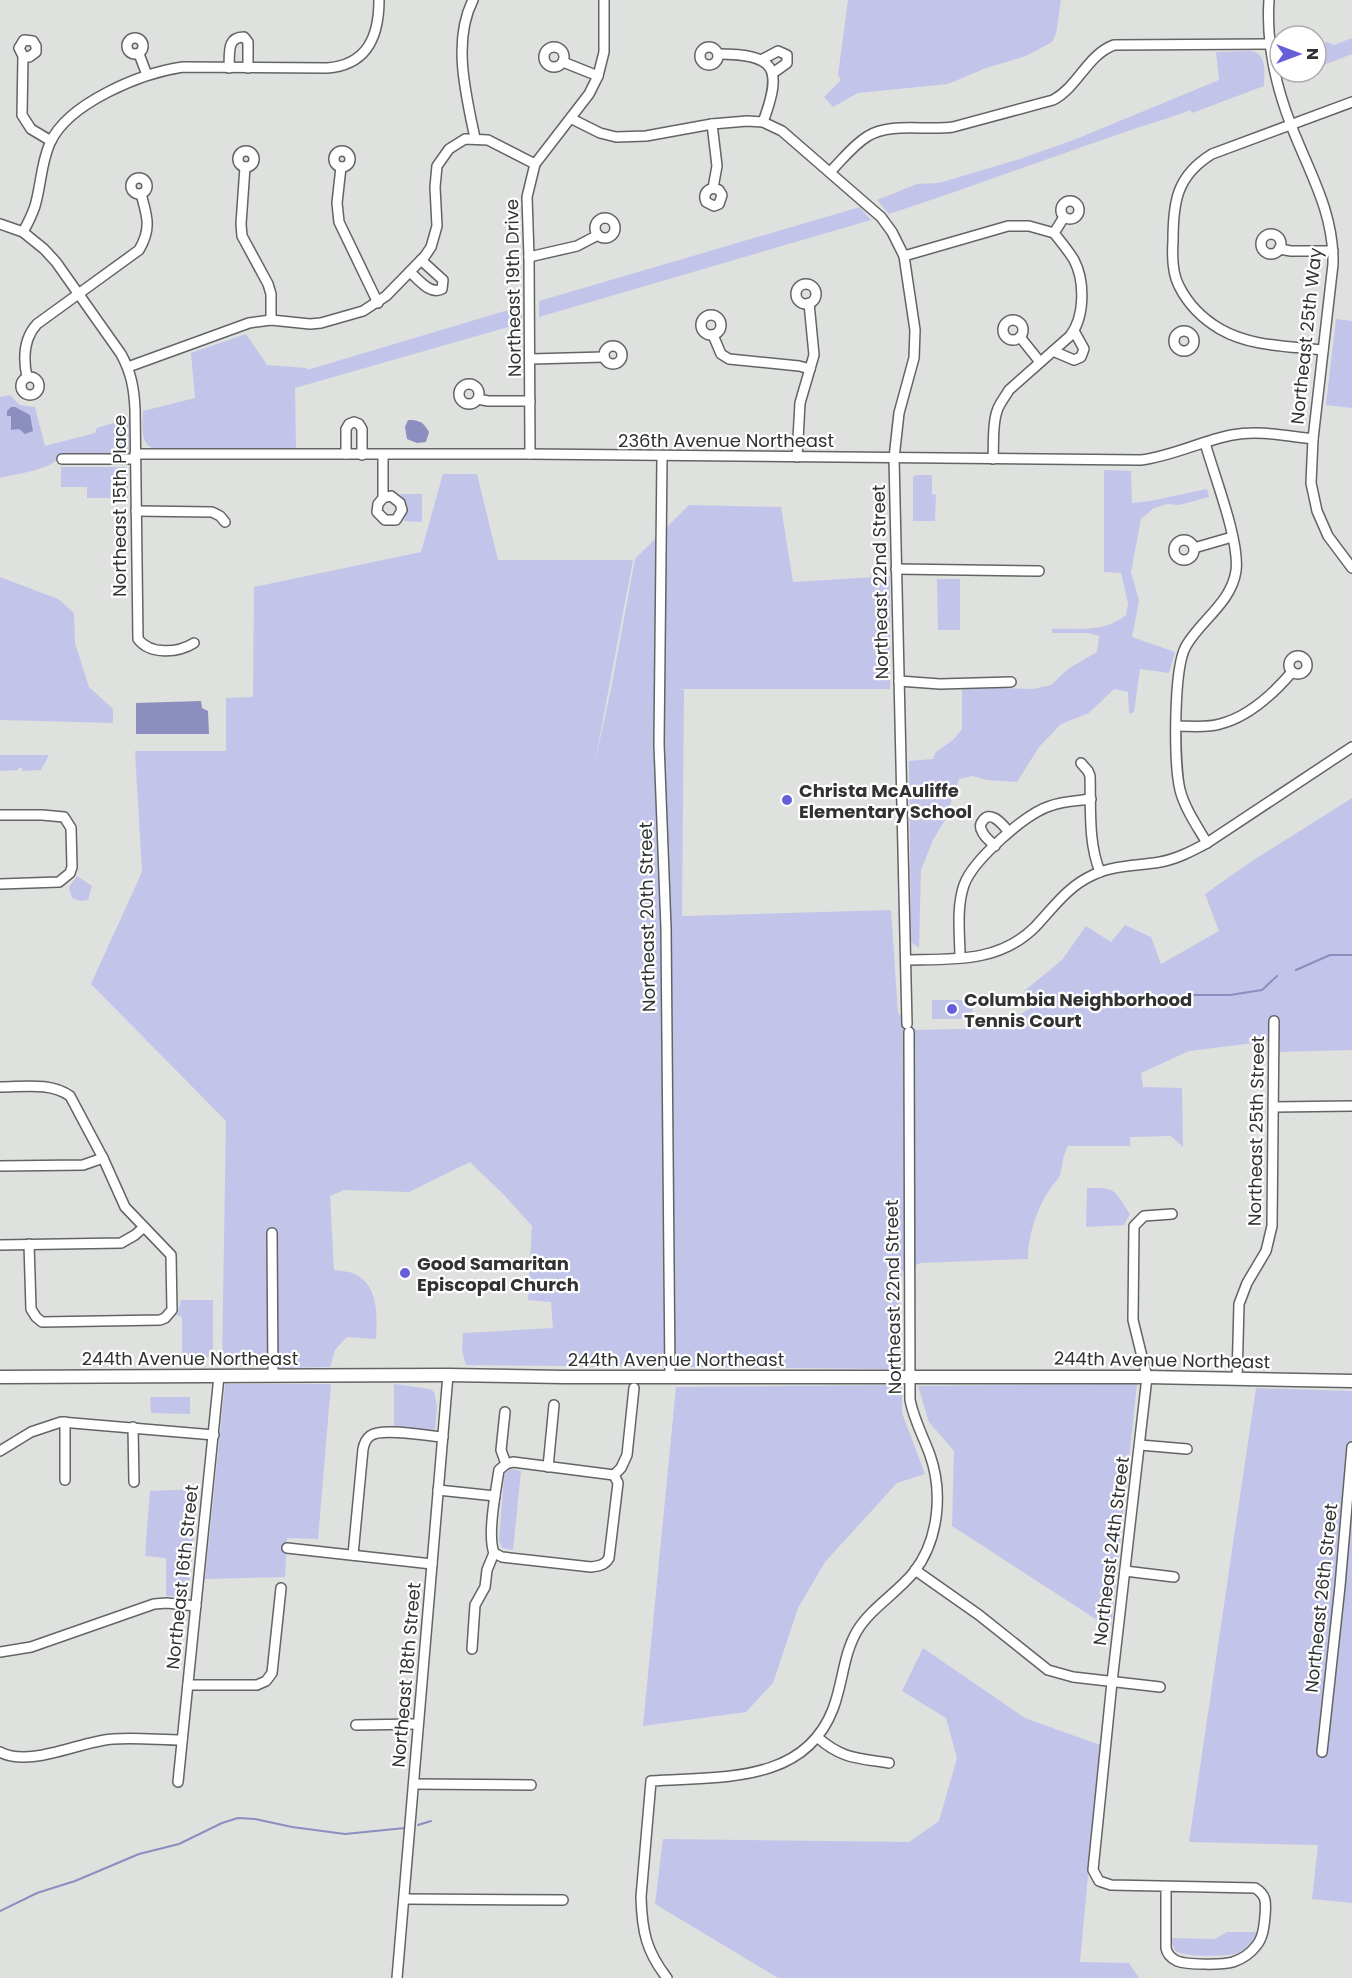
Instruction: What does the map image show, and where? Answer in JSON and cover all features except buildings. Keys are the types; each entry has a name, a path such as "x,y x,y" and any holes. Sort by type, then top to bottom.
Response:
{"street":[{"path":"23,231 35,205 51,141 75,111 147,75 183,67 336,68 352,62 365,51 375,34 379,0"},
{"path":"473,0 465,23 463,62 464,83 475,138"},
{"name":"Northeast 19th Drive","path":"530,454 531,358 527,197 536,164 590,94 598,76 605,44 604,0"},
{"name":"Northeast 25th Way","path":"1268,24 1269,0"},
{"path":"229,68 230,43 240,37 247,39 248,42 248,68"},
{"path":"830,172 859,142 870,134 882,130 952,128 1053,100 1060,96 1094,58 1114,45 1268,44"},
{"path":"763,59 778,51 787,55 787,63 773,73"},
{"path":"139,54 147,75"},
{"path":"572,118 600,133 616,137 646,136 712,124 764,122 770,105 773,73 770,65 763,59 742,54 718,54"},
{"path":"23,56 22,115 31,129 51,141"},
{"path":"563,62 598,76"},
{"name":"Northeast 25th Way","path":"1277,84 1330,224 1333,251 1312,439 1311,483 1317,511 1328,536 1352,568"},
{"path":"1323,350 1247,340 1220,329 1203,318 1178,285 1172,247 1173,212 1176,196 1184,180 1201,161 1212,154 1352,102"},
{"name":"Northeast 22nd Street","path":"667,1978 658,1967 645,1940 641,1916 651,1781 763,1771 791,1760 804,1751 817,1737 833,1711 846,1657 858,1629 915,1570 931,1538 938,1487 929,1453 913,1417 910,1400 908,1028 902,866 894,458 898,413 916,345 910,287 904,256 892,232 881,217 782,130 764,122"},
{"path":"712,124 717,166 713,188"},
{"path":"0,224 23,231 56,262 128,367 249,323 271,320 321,323 363,311 378,303 410,272 431,247 436,234 437,166 442,157 457,142 475,138 498,143 536,164"},
{"path":"245,167 242,236 268,284 271,294 271,320"},
{"path":"341,167 337,203 339,222 378,303"},
{"path":"27,377 25,344 31,330 139,250 147,235 148,227 141,194"},
{"path":"1054,233 1064,217"},
{"path":"904,256 1008,226 1029,226 1054,233 1068,250 1078,271 1080,316 1075,330 1009,390 997,411 993,459"},
{"path":"529,257 577,246 598,235"},
{"path":"1279,249 1333,251"},
{"path":"410,272 432,291 437,292 442,289 443,280 421,260"},
{"path":"797,457 800,402 810,369 814,345 810,303"},
{"path":"1190,333 1203,318"},
{"path":"1053,351 1074,360 1081,357 1084,348 1075,330"},
{"path":"713,335 722,354 729,359 810,369"},
{"path":"1020,337 1040,362"},
{"path":"531,358 604,357"},
{"name":"Northeast 15th Place","path":"128,367 134,392 136,632 142,645 149,649 180,649 194,644"},
{"path":"478,399 530,401"},
{"path":"346,454 346,429 354,422 362,429 362,454"},
{"name":"236th Avenue Northeast","path":"63,459 346,454 530,454 1141,460 1170,455 1231,435 1248,433 1312,439"},
{"path":"1205,443 1232,537 1236,562 1236,572 1230,589 1187,644 1182,654 1177,681 1180,790 1207,843"},
{"path":"383,455 383,498"},
{"name":"Northeast 20th Street","path":"662,457 659,744 666,928 670,1377"},
{"path":"136,511 212,512 225,522"},
{"path":"1194,548 1232,537"},
{"path":"896,569 1039,571"},
{"path":"1177,726 1211,725 1232,719 1268,696 1292,672"},
{"path":"899,681 940,684 1011,682"},
{"path":"906,960 988,955 1011,945 1034,928 1065,894 1091,876 1132,865 1163,862 1177,858 1207,843 1352,747"},
{"path":"1081,762 1090,776 1092,839 1100,872"},
{"path":"960,958 960,911 964,886 968,877 1009,832 1034,813 1063,802 1091,800"},
{"path":"0,815 63,817 71,828 72,867 70,873 59,882 0,884"},
{"path":"995,846 981,831 984,819 990,817 996,819 1009,832"},
{"name":"Northeast 25th Street","path":"1237,1379 1239,1304 1246,1283 1266,1251 1272,1226 1274,1021"},
{"path":"0,1087 47,1086 62,1090 70,1096 103,1158 125,1207 171,1255 173,1304 170,1314 160,1320 42,1322 31,1309 29,1244"},
{"path":"1274,1107 1352,1106"},
{"path":"0,1166 83,1165 103,1158"},
{"name":"Northeast 24th Street","path":"1166,1887 1103,1884 1093,1870 1093,1864 1147,1377 1133,1320 1134,1226 1144,1216 1172,1214"},
{"path":"0,1245 121,1243 144,1227"},
{"path":"272,1233 273,1375"},
{"name":"Northeast 18th Street","path":"397,1978 448,1375"},
{"name":"Northeast 16th Street","path":"178,1782 219,1376"},
{"name":"244th Avenue Northeast","path":"0,1377 910,1376 1352,1381"},
{"path":"614,1475 621,1468 627,1455 634,1388"},
{"path":"548,1467 554,1405"},
{"path":"505,1412 501,1450 506,1464"},
{"path":"0,1452 31,1432 65,1422 213,1435"},
{"path":"65,1422 65,1479"},
{"path":"133,1427 134,1482"},
{"path":"353,1555 363,1449 370,1435 382,1432 443,1437"},
{"path":"1140,1445 1187,1449"},
{"name":"Northeast 26th Street","path":"1322,1752 1352,1447"},
{"path":"513,1462 614,1475 618,1483 607,1562 591,1567 502,1557 494,1553 491,1545 495,1496 499,1470 506,1464 513,1462"},
{"path":"438,1490 495,1496"},
{"path":"287,1548 432,1564"},
{"path":"472,1649 475,1605 485,1587 487,1570 494,1553"},
{"path":"915,1570 979,1615 1048,1670 1073,1677 1161,1687"},
{"path":"1125,1571 1174,1577"},
{"path":"188,1685 257,1685 266,1681 272,1673 281,1588"},
{"path":"0,1663 0,1652 31,1647 154,1604 196,1606"},
{"path":"356,1725 417,1724"},
{"path":"817,1737 830,1748 846,1756 889,1763"},
{"path":"1,1752 14,1756 32,1757 113,1739 183,1740"},
{"path":"414,1784 531,1785"},
{"path":"1166,1887 1256,1888 1264,1894 1266,1904 1262,1936 1257,1946 1244,1957 1229,1963 1185,1963 1174,1960 1166,1948 1166,1887"},
{"path":"405,1899 563,1900"}],"shaded area":[{"path":"848,0 1061,0 1056,34 1052,42 1026,56 986,68 948,84 858,93 833,107 824,97 841,80 838,75"},
{"path":"1352,38 1352,54 1328,63 1328,42 1334,45"},
{"path":"1250,51 1260,55 1264,64 1264,86 1192,113 1190,110 1133,129 889,214 877,200 917,184 939,183 1020,159 1076,139 1219,80 1216,52"},
{"path":"860,207 871,220 539,317 539,301"},
{"path":"522,306 522,323 295,388 296,448 152,448 143,437 143,411 195,398 191,353 246,334 267,365 307,368 307,370"},
{"path":"1336,319 1352,321 1352,408 1326,405"},
{"path":"10,395 20,405 35,407 45,446 95,433 97,428 129,418 129,455 62,455 50,465 42,468 0,478 0,397"},
{"path":"11,407 30,415 33,431 25,434 19,429 11,430 11,416 7,416 7,411"},
{"path":"408,420 421,422 425,426 429,432 426,442 417,443 407,439 405,427"},
{"path":"61,467 125,467 128,471 128,498 87,498 87,487 61,487"},
{"path":"1104,470 1131,471 1132,503 1207,489 1209,497 1179,505 1167,504 1154,508 1141,519 1131,572 1139,601 1132,637 1175,652 1169,673 1140,669 1134,712 1129,714 1128,692 1114,689 1089,713 1061,724 1039,747 1017,782 987,780 973,776 959,779 945,820 933,840 921,870 919,948 911,942 909,761 933,759 935,753 954,739 962,729 962,687 1033,689 1051,685 1068,669 1097,652 1099,636 1088,633 1052,633 1052,629 1100,627 1109,625 1126,615 1128,603 1121,573 1104,572"},
{"path":"443,474 477,474 498,560 633,560 594,767 635,559 689,505 781,507 793,582 890,576 890,689 678,689 684,690 682,916 891,910 898,1013 916,1030 998,1028 1034,1006 1023,992 1062,960 1086,926 1111,942 1125,925 1151,937 1161,964 1219,931 1205,894 1252,861 1352,798 1352,1050 1277,1052 1277,1040 1189,1051 1141,1073 1143,1087 1182,1088 1183,1147 1171,1136 1130,1137 1130,1146 1068,1146 1059,1177 1045,1196 1037,1213 1028,1259 920,1263 902,1272 896,1369 466,1365 462,1351 463,1333 553,1328 551,1302 528,1300 532,1226 470,1162 409,1192 344,1190 330,1196 334,1270 355,1274 369,1287 375,1303 376,1339 347,1337 335,1350 330,1367 281,1368 222,1361 226,1121 91,984 142,872 135,751 226,751 226,698 253,697 254,587 421,552"},
{"path":"932,475 932,494 936,495 935,521 913,521 913,477"},
{"path":"400,494 422,494 422,522 404,521 407,505"},
{"path":"0,577 58,599 74,613 75,643 89,687 113,709 113,723 0,720"},
{"path":"937,579 960,579 960,630 938,630"},
{"path":"201,701 202,708 208,711 209,734 136,734 136,703"},
{"path":"0,755 49,755 41,770 22,771 22,768 19,768 18,770 0,771"},
{"path":"77,876 92,886 88,900 81,901 72,898 69,887"},
{"name":"Columbia Neighborhood Tennis Court","path":"932,1000 972,1000 973,1019 932,1019"},
{"path":"1087,1188 1110,1190 1117,1195 1130,1214 1124,1225 1086,1227"},
{"path":"181,1300 213,1300 213,1357 182,1358 182,1317 177,1315"},
{"path":"225,1384 331,1384 318,1539 287,1538 285,1577 205,1579"},
{"path":"394,1384 430,1389 434,1392 437,1406 435,1430 394,1427"},
{"path":"1137,1384 1111,1629 952,1526 954,1451 929,1422 918,1386"},
{"path":"902,1385 902,1413 925,1474 897,1483 825,1562 798,1608 773,1683 746,1712 643,1726 676,1387"},
{"path":"1256,1388 1352,1391 1352,1903 1312,1899 1318,1845 1189,1842"},
{"path":"150,1397 190,1397 190,1414 151,1413"},
{"path":"512,1469 521,1471 513,1550 502,1548 499,1540 504,1477 506,1472"},
{"path":"198,1489 189,1589 181,1596 166,1596 166,1558 145,1556 150,1491"},
{"path":"923,1648 1025,1718 1100,1745 1080,1962 1129,1963 1139,1978 778,1978 655,1904 663,1839 909,1842 939,1821 957,1758 946,1718 902,1691"},
{"path":"1227,1932 1257,1932 1245,1949 1226,1955 1207,1956 1180,1953 1175,1950 1171,1938 1215,1939"}],"waterway":[{"path":"1296,970 1330,955 1352,955"},
{"path":"1161,1005 1193,995 1230,995 1262,990 1277,976"},
{"path":"0,1911 37,1893 75,1881 139,1854 179,1844 222,1823 238,1818 345,1834 405,1828"},
{"path":"418,1825 431,1821"}],"place":[{"name":"Christa McAuliffe Elementary School","path":"787,800"},
{"name":"Columbia Neighborhood Tennis Court","path":"952,1009"},
{"name":"Good Samaritan Episcopal Church","path":"405,1273"}]}
